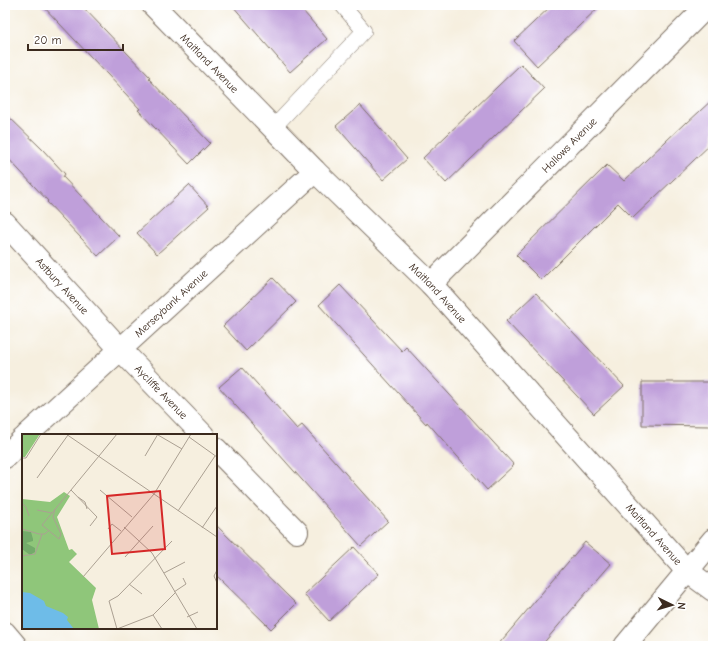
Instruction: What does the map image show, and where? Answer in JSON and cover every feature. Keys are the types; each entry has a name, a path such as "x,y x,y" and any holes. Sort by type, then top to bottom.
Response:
{"street":[{"name":"Maitland Avenue","path":"152,5 315,171 431,284 687,571 713,590"},
{"name":"Hallows Avenue","path":"431,284 708,5"},
{"name":"Merseybank Avenue","path":"28,434 315,171"},
{"name":"Astbury Avenue","path":"5,223 120,349"},
{"name":"Aycliffe Avenue","path":"120,349 202,434"},
{"path":"5,457 22,440"},
{"path":"217,450 297,532"},
{"path":"625,646 713,540"},
{"path":"5,633 16,646"}],"lane":[{"path":"273,128 364,31 342,5"}],"building":[{"path":"42,5 81,5 150,77 149,79 210,143 189,164 138,110 140,109"},
{"path":"232,5 298,5 327,39 290,72"},
{"path":"552,5 601,5 537,66 514,41"},
{"path":"521,64 544,89 446,183 423,158"},
{"path":"713,99 713,142 633,218 618,203 541,280 516,255 607,165 624,181 686,122 687,123"},
{"path":"360,105 407,159 383,180 336,126"},
{"path":"5,113 43,150 65,174 63,177 119,236 98,256 5,155"},
{"path":"189,185 209,207 157,254 137,233"},
{"path":"273,278 296,302 246,351 223,326"},
{"path":"340,285 402,351 406,347 514,465 487,490 427,422 426,424 319,305"},
{"path":"536,293 624,386 594,414 506,321"},
{"path":"242,367 297,429 302,425 388,521 361,546 219,387"},
{"path":"642,382 710,382 711,426 642,425"},
{"path":"217,526 296,604 271,629 217,576"},
{"path":"585,542 611,564 541,646 497,646"},
{"path":"354,547 379,574 329,621 304,594"}]}
